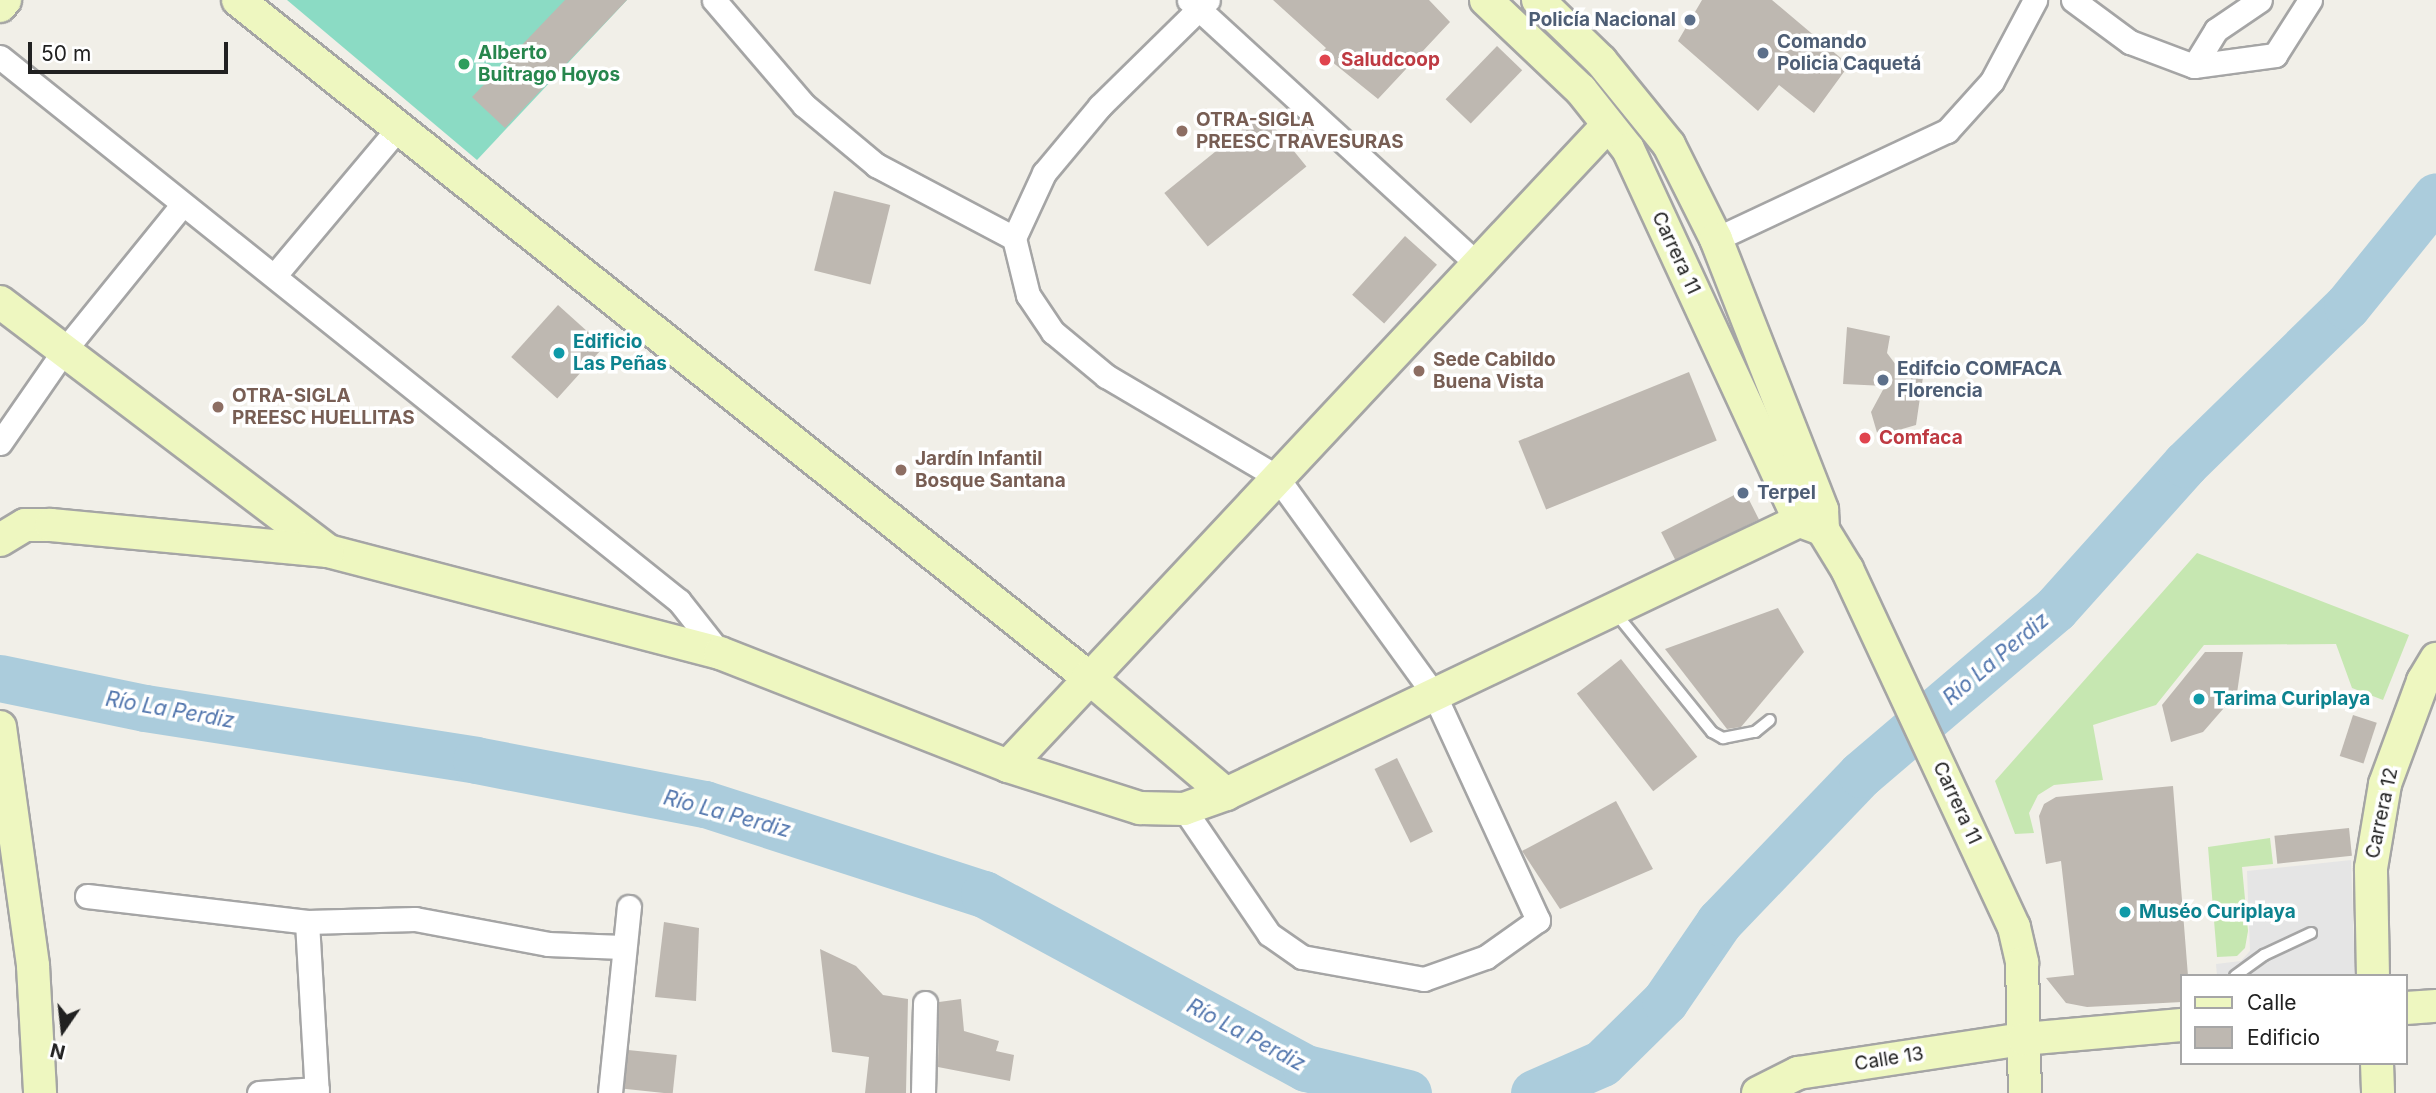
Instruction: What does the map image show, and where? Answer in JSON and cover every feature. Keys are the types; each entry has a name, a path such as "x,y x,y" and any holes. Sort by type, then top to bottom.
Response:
{"street":[{"path":"0,6 5,0"},
{"path":"238,0 400,126 1088,677 1226,794"},
{"path":"714,0 804,105 877,165 1014,239"},
{"name":"Carrera 11","path":"1486,0 1581,90 1628,149 1815,520 1847,569 2014,927 2022,962 2025,1093"},
{"name":"Carrera 11","path":"1538,0 1601,61 1669,145 1716,239 1815,520"},
{"path":"1716,239 1947,131 1992,81 2035,0"},
{"path":"2073,0 2130,42 2194,66 2275,55 2310,0"},
{"path":"2194,66 2217,30 2260,0"},
{"path":"1184,808 1269,934 1302,957 1424,979 1486,957 1538,920 1434,694 1276,477 1106,376 1054,332 1028,295 1014,239 1044,173 1100,106 1199,3 1478,265"},
{"path":"0,57 679,601 720,653"},
{"path":"1008,766 1088,677 1608,125"},
{"path":"275,275 400,126"},
{"path":"0,443 63,352 182,205"},
{"path":"0,302 328,551"},
{"path":"0,540 25,525 328,551 720,653 1008,766 1140,807 1184,808 1226,794 1612,609 1815,520"},
{"name":"Carrera 12","path":"2373,974 2371,868 2385,784 2436,659"},
{"path":"0,727 33,966 40,1093"},
{"path":"86,896 307,922 415,919 548,944 623,947"},
{"path":"610,1093 629,907"},
{"path":"259,1093 317,1091 307,922"},
{"path":"923,1093 925,1003"},
{"path":"2408,1008 2436,1006"},
{"name":"Calle 13","path":"1758,1093 1798,1073 2024,1039 2180,1025"},
{"path":"2377,1065 2378,1093"}],"lane":[{"path":"1612,609 1712,732 1723,738 1755,732 1770,720"},
{"path":"2238,974 2264,955 2311,933"}],"green space":[{"name":"Alberto Buitrago Hoyos","path":"287,0 627,0 477,160"},
{"path":"2197,553 2409,635 2383,700 2352,688 2336,644 2204,645 2156,705 2093,725 2103,780 2054,785 2038,795 2029,813 2034,833 2015,834 1995,781"},
{"path":"2270,838 2273,864 2242,867 2248,931 2245,948 2237,956 2217,957 2208,847"}],"shaded area":[{"path":"2351,860 2355,974 2217,974 2216,964 2241,961 2250,951 2247,871"}],"building":[{"path":"565,0 627,0 505,128 472,97"},
{"path":"1273,0 1429,0 1450,22 1378,99 1321,53 1326,48"},
{"name":"Comando Policia Caquetá","path":"1702,0 1772,0 1849,65 1814,113 1779,85 1758,111 1678,41"},
{"path":"1497,46 1522,70 1471,124 1446,99"},
{"path":"1263,113 1306,167 1208,247 1164,193"},
{"path":"834,191 890,205 870,285 814,271"},
{"path":"1405,236 1437,265 1384,323 1352,295"},
{"name":"Edificio Las Peñas","path":"558,305 604,346 557,399 511,357"},
{"name":"Edifcio COMFACA Florencia","path":"1847,327 1890,336 1887,353 1902,373 1923,377 1916,425 1878,436 1871,412 1885,386 1843,384"},
{"path":"1689,372 1717,441 1546,510 1518,441"},
{"path":"1744,490 1759,519 1676,562 1661,532"},
{"path":"1778,608 1804,652 1741,727 1727,729 1665,649"},
{"name":"Tarima Curiplaya","path":"2205,652 2243,652 2237,693 2203,732 2171,742 2162,705"},
{"path":"1621,659 1697,757 1653,791 1577,693"},
{"path":"2353,715 2377,723 2363,764 2340,756"},
{"path":"1397,758 1433,832 1410,843 1375,769"},
{"name":"Muséo Curiplaya","path":"2173,786 2188,974 2180,974 2180,1002 2087,1007 2066,1003 2046,978 2074,975 2061,861 2046,864 2039,816 2044,804 2056,797"},
{"path":"1616,801 1653,869 1560,909 1522,851"},
{"path":"2349,828 2352,856 2277,864 2274,836"},
{"path":"664,922 699,928 696,1001 655,997"},
{"path":"820,949 856,966 883,995 908,999 906,1093 865,1093 869,1057 832,1052"},
{"path":"961,999 964,1031 999,1041 996,1051 1014,1055 1010,1081 938,1067 939,1002"},
{"path":"628,1050 677,1055 673,1093 624,1089"}],"waterway":[{"name":"Río La Perdiz","path":"1534,1093 1602,1063 1665,1001 1719,922 1861,774 2055,609 2185,464 2347,306 2436,196"},
{"name":"Río La Perdiz","path":"0,678 145,708 476,760 705,804 984,894 1306,1068 1408,1093"}],"place":[{"name":"Policía Nacional","path":"1690,20"},
{"name":"Comando Policia Caquetá","path":"1763,53"},
{"name":"Saludcoop","path":"1325,60"},
{"name":"Alberto Buitrago Hoyos","path":"464,64"},
{"name":"OTRA-SIGLA PREESC TRAVESURAS","path":"1182,131"},
{"name":"Edificio Las Peñas","path":"559,353"},
{"name":"Sede Cabildo Buena Vista","path":"1419,371"},
{"name":"Edifcio COMFACA Florencia","path":"1883,380"},
{"name":"OTRA-SIGLA PREESC HUELLITAS","path":"218,407"},
{"name":"Comfaca","path":"1865,438"},
{"name":"Jardín Infantil Bosque Santana","path":"901,470"},
{"name":"Terpel","path":"1743,493"},
{"name":"Tarima Curiplaya","path":"2199,699"},
{"name":"Muséo Curiplaya","path":"2125,912"}]}
